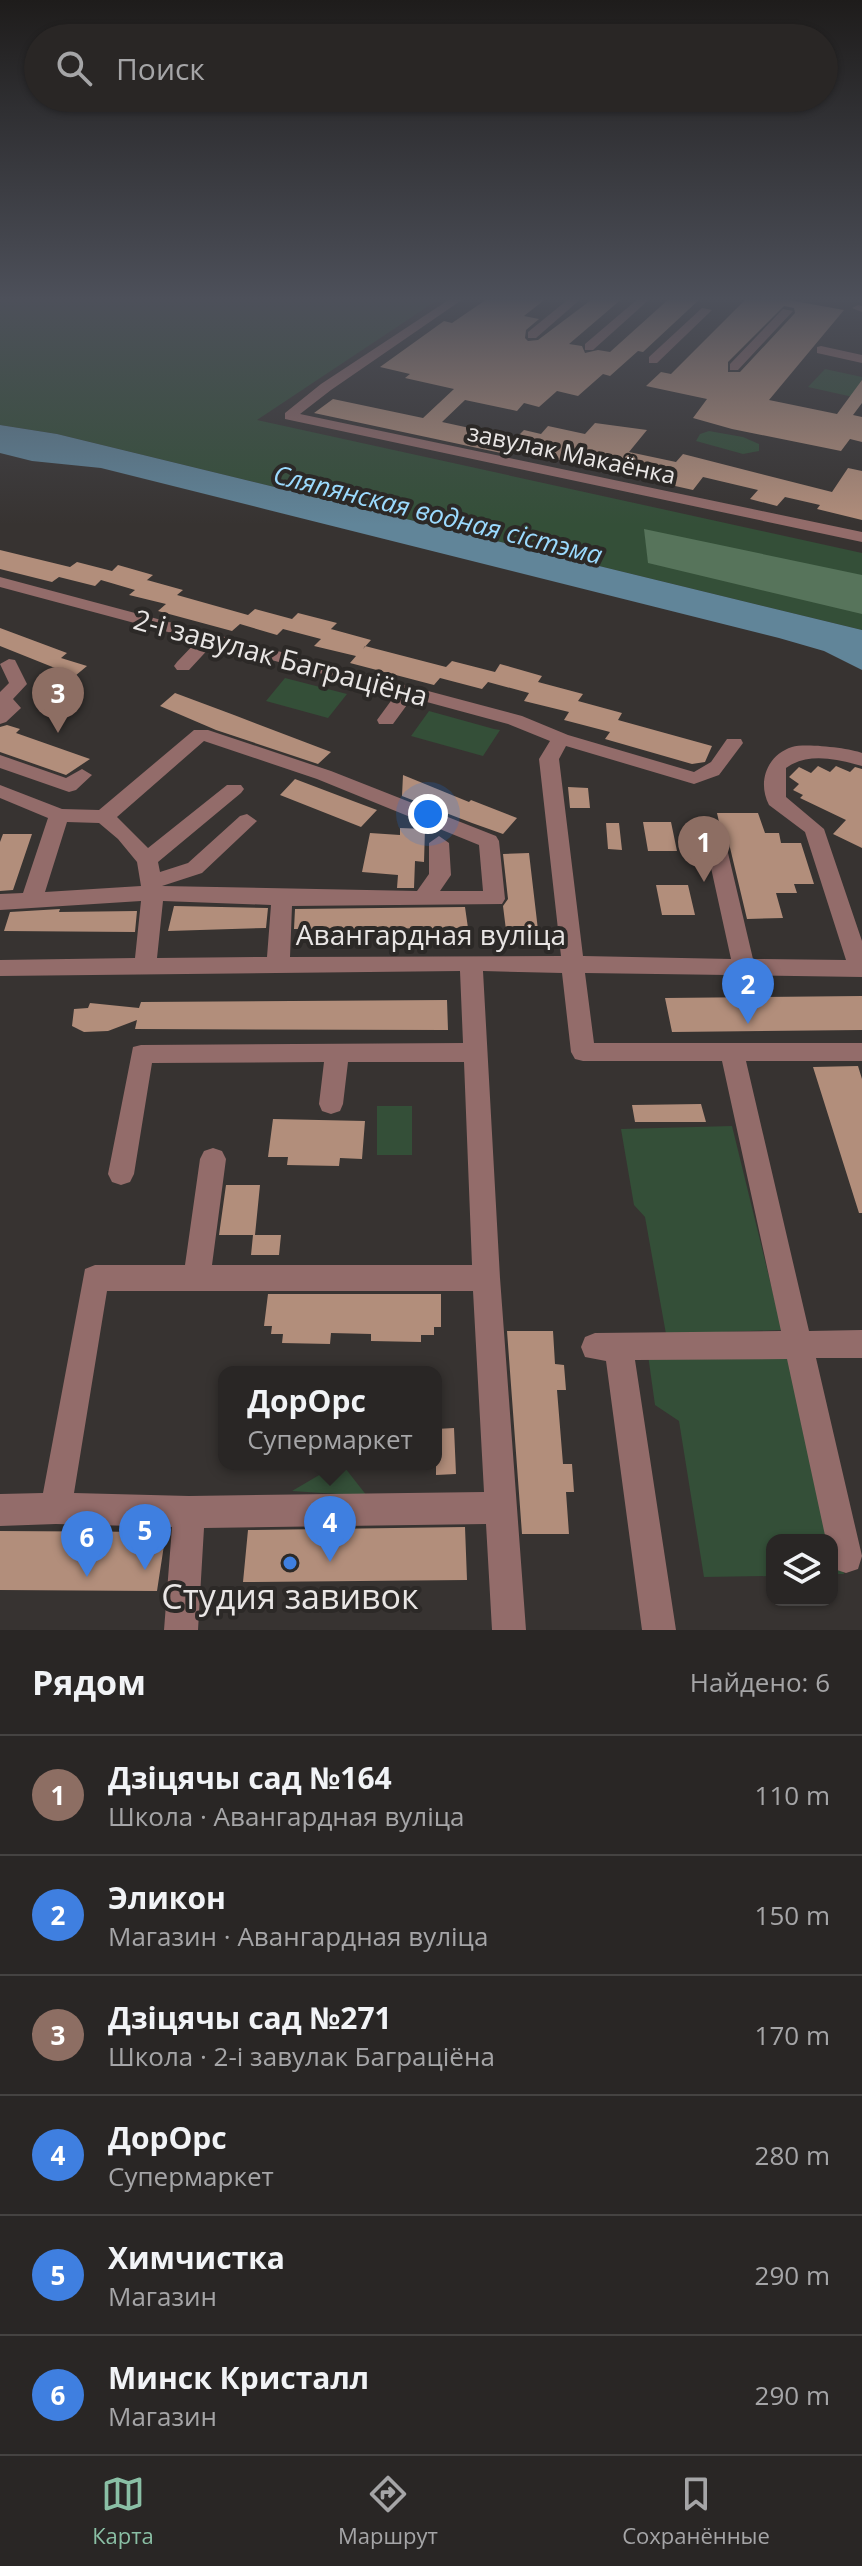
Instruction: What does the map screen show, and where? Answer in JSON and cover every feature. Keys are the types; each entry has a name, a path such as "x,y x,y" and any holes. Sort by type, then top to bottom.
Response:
{"street":[{"name":"завулак Макаёнка","path":"347,373 290,416 862,537"},
{"name":"2-і завулак Баграціёна","path":"0,582 515,720 561,739 694,778 705,778 711,773 734,743"},
{"path":"0,603 18,588"},
{"path":"183,666 209,639"},
{"path":"0,718 12,708 3,699 18,684 3,665"},
{"path":"386,720 406,693"},
{"path":"0,902 152,887 282,898 494,899 489,841 324,775 201,734 104,817"},
{"path":"561,739 549,759 583,1052 862,1052"},
{"path":"861,969 814,829 776,800 774,778 777,765 796,752 851,755 862,760"},
{"path":"0,761 69,786 82,775"},
{"path":"147,860 234,789"},
{"path":"0,791 59,815 104,817 125,834 147,860 152,887 145,967"},
{"path":"31,901 59,815"},
{"path":"152,887 195,868 247,821"},
{"path":"714,836 744,968"},
{"path":"423,899 440,875 439,843"},
{"path":"278,965 282,898"},
{"path":"471,963 486,1278 509,1630"},
{"name":"Авангардная вуліца","path":"0,968 572,963 861,969"},
{"path":"121,1174 141,1054 477,1052"},
{"path":"732,1052 846,1557"},
{"path":"331,1104 337,1053"},
{"path":"197,1276 213,1159"},
{"path":"56,1508 95,1278 486,1278"},
{"path":"659,1630 607,1347 862,1344"},
{"path":"0,1510 56,1508 189,1512 501,1508"},
{"path":"181,1630 189,1512"}],"green space":[{"path":"0,373 328,373 257,420 862,553 862,630 57,434 0,425"},
{"path":"821,373 862,377 862,399 808,387"},
{"path":"709,431 743,437 759,444 759,451 743,454 696,441 700,434"},
{"path":"644,529 862,575 862,614 648,563"},
{"path":"285,678 347,694 328,718 266,701"},
{"path":"429,711 500,730 483,756 411,736"},
{"path":"377,1106 412,1106 412,1155 377,1155"},
{"path":"732,1126 782,1330 666,1334 645,1217 634,1205 621,1129"},
{"path":"793,1352 835,1534 766,1534 766,1576 704,1577 679,1421 655,1405 648,1355"},
{"path":"328,1470 347,1470 367,1496 292,1491"},
{"path":"838,1548 844,1574 838,1574"}],"water":[{"path":"0,425 57,434 862,630 862,670 824,651 779,638 101,468 32,461 0,453"}],"building":[{"path":"406,373 613,373 610,376 603,374 578,396 557,391 539,407 524,403 517,411 465,400 442,422 516,438 501,453 314,413 333,399 423,418 454,389 405,378 410,374"},
{"path":"660,373 791,373 769,400 837,414 862,380 862,403 853,415 862,417 862,442 850,439 841,451 693,418 707,399 646,386"},
{"path":"595,423 647,430 629,452 676,462 683,454 832,492 848,468 862,471 862,520 785,497 777,506 750,499 758,490 703,477 693,490 506,448 524,430 541,434 548,426 585,434"},
{"path":"0,550 70,567 77,562 112,571 118,565 153,575 135,590 101,580 95,586 59,577 52,582 0,569"},
{"path":"147,580 183,590 177,595 248,615 255,609 292,619 298,613 337,623 321,639 283,629 277,635 240,624 232,631 158,611 166,604 129,595"},
{"path":"0,628 67,653 61,658 87,666 75,676 0,646"},
{"path":"331,629 371,640 366,646 446,667 452,661 495,672 500,664 542,676 538,682 583,694 578,701 622,713 618,720 712,746 705,762 692,764 605,739 610,732 564,720 569,712 524,701 529,693 488,682 482,689 440,678 434,685 350,663 356,656 314,646"},
{"path":"175,693 331,752 318,764 216,730 160,706"},
{"path":"7,725 20,729 16,733 90,759 66,775 0,752 0,727"},
{"path":"818,766 830,772 836,766 850,772 855,767 862,769 862,848 833,834 846,820 800,798 803,795 793,790 799,784 789,777 799,767 811,773"},
{"path":"403,775 517,818 503,834 472,823 402,796"},
{"path":"295,779 377,810 361,827 280,795"},
{"path":"568,787 588,788 590,808 570,808"},
{"path":"717,813 758,813 765,833 779,833 781,843 801,843 814,884 794,884 797,893 776,893 783,918 747,919 727,835 721,831"},
{"path":"643,822 671,822 677,851 648,851"},
{"path":"606,823 619,823 622,850 608,849"},
{"path":"400,828 425,829 424,862 415,861 414,888 397,888 398,875 362,872 370,833 400,835"},
{"path":"3,834 32,834 13,890 0,891 0,842"},
{"path":"529,853 538,930 506,930 503,906 508,899 503,854"},
{"path":"656,885 688,885 695,915 662,915"},
{"path":"174,906 268,908 266,928 168,931"},
{"path":"465,907 468,928 294,929 295,909"},
{"path":"60,909 59,912 137,911 135,932 4,931 10,912"},
{"path":"862,996 862,1030 672,1032 665,998"},
{"path":"447,1000 448,1030 135,1029 137,1020 108,1031 84,1032 72,1026 74,1009 88,1008 90,1003 139,1008 141,1002"},
{"path":"858,1066 862,1079 862,1213 859,1213 813,1067"},
{"path":"701,1104 706,1122 635,1122 632,1105"},
{"path":"273,1119 365,1121 362,1159 340,1158 339,1166 287,1165 288,1157 268,1157"},
{"path":"226,1185 260,1185 255,1235 281,1235 279,1255 251,1255 253,1235 219,1235"},
{"path":"268,1294 441,1294 441,1327 434,1327 434,1335 421,1335 421,1342 371,1341 371,1334 331,1333 330,1344 282,1343 283,1334 271,1334 272,1326 264,1326"},
{"path":"507,1331 553,1331 555,1364 564,1365 566,1390 557,1390 563,1464 572,1464 574,1492 566,1492 569,1534 522,1534"},
{"path":"454,1428 456,1474 436,1475 436,1470 442,1470 442,1429"},
{"path":"465,1527 467,1580 243,1582 248,1530"},
{"path":"0,1531 166,1532 157,1591 0,1590"}],"place":[{"name":"Дзіцячы сад №271","path":"58,733"},
{"name":"Дзіцячы сад №164","path":"704,882"},
{"name":"Эликон","path":"748,1024"},
{"name":"ДорОрс","path":"330,1562"},
{"name":"Студия завивок","path":"290,1563"},
{"name":"Химчистка","path":"145,1570"},
{"name":"Минск Кристалл","path":"87,1577"}],"water label":[{"name":"Сляпянская водная сістэма","path":"438,514"}]}
